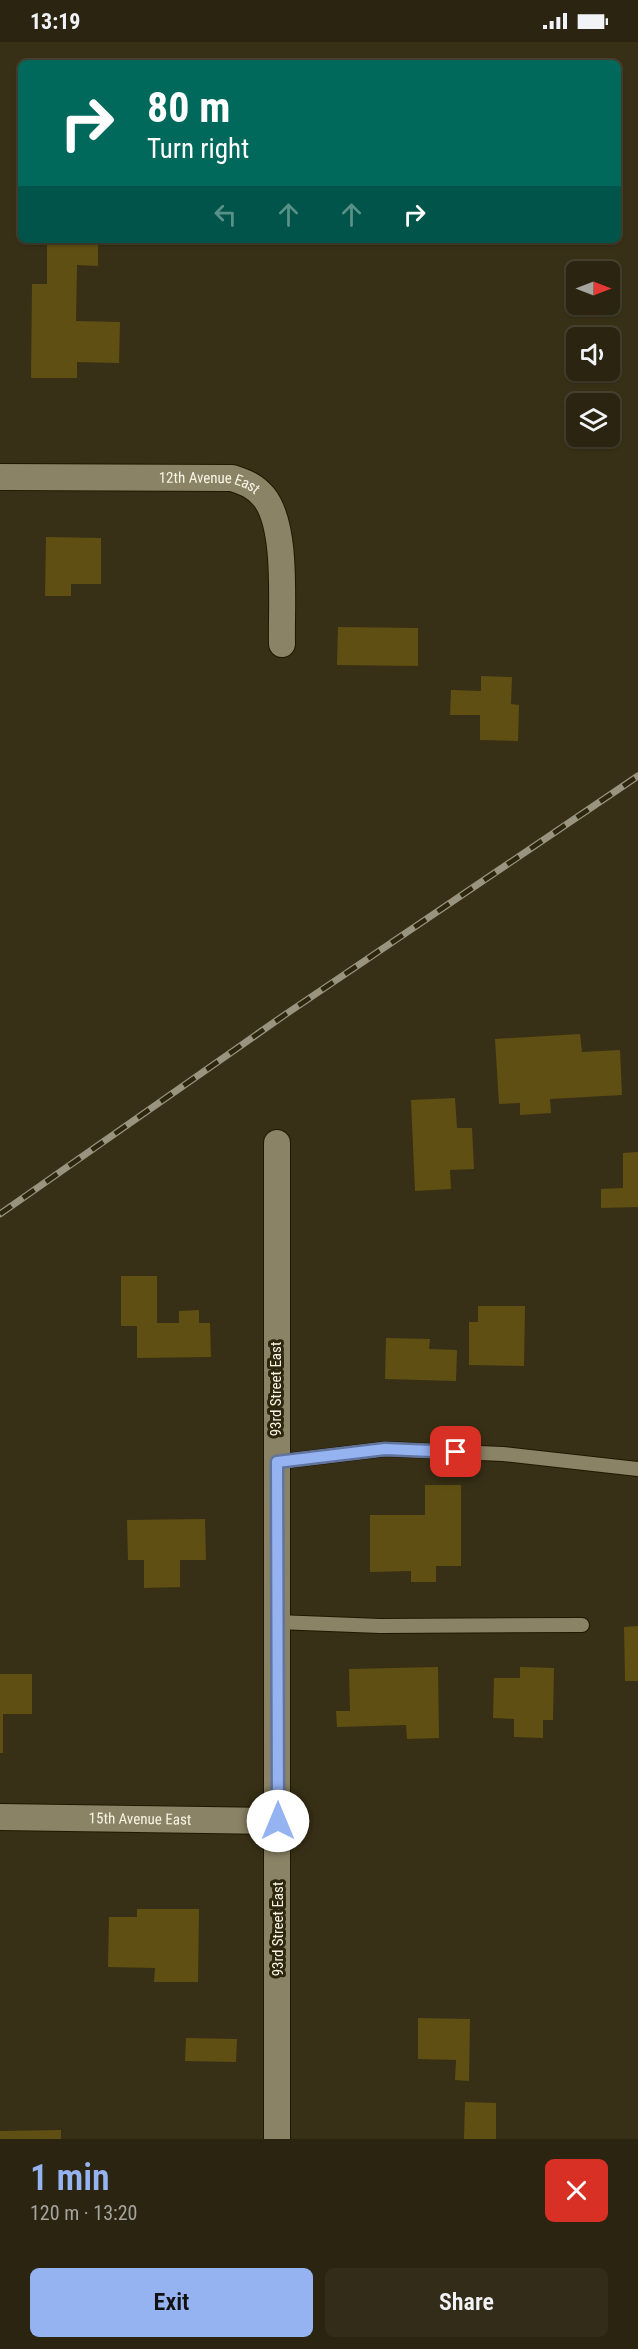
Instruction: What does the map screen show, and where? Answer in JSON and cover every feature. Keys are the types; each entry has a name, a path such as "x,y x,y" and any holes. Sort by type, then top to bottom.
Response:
{"street":[{"name":"12th Avenue East","path":"0,477 232,478 251,484 264,496 273,511 278,527 281,556 282,644"},
{"name":"93rd Street East","path":"277,1143 277,2139"},
{"name":"15th Avenue East","path":"0,1817 278,1821"}],"lane":[{"path":"277,1462 385,1449 503,1454 638,1469"},
{"path":"277,1622 380,1626 582,1625"}],"building":[{"path":"47,243 98,243 98,266 77,265 76,321 120,322 119,363 77,362 77,378 31,378 32,284 47,284"},
{"path":"46,537 101,538 101,584 71,584 71,596 45,596"},
{"path":"338,627 418,628 418,666 337,665"},
{"path":"481,676 512,677 511,704 519,705 518,741 480,740 480,715 450,715 451,690 481,691"},
{"path":"580,1034 582,1052 620,1050 622,1095 550,1099 551,1113 520,1115 520,1103 499,1104 495,1039"},
{"path":"455,1098 457,1128 472,1128 474,1169 450,1170 451,1189 415,1191 411,1100"},
{"path":"638,1152 638,1207 601,1208 601,1189 623,1188 623,1153"},
{"path":"121,1276 157,1276 157,1323 179,1323 179,1311 199,1310 199,1323 210,1323 211,1357 137,1358 137,1326 121,1326"},
{"path":"478,1306 525,1306 524,1366 469,1365 469,1322 478,1322"},
{"path":"386,1338 430,1339 429,1349 457,1350 456,1381 385,1379"},
{"path":"425,1485 461,1485 461,1566 436,1566 436,1582 411,1582 411,1571 370,1572 370,1515 425,1515"},
{"path":"205,1519 206,1560 180,1560 180,1587 144,1588 144,1560 128,1560 127,1520"},
{"path":"638,1626 638,1681 625,1681 624,1627"},
{"path":"438,1667 439,1738 407,1739 406,1725 337,1727 336,1711 350,1711 349,1669"},
{"path":"520,1667 554,1668 553,1720 543,1720 543,1738 514,1737 514,1719 493,1718 494,1678 520,1678"},
{"path":"0,1674 32,1674 32,1714 3,1714 3,1753 0,1753"},
{"path":"137,1909 199,1909 198,1982 154,1982 155,1968 108,1967 109,1917 137,1917"},
{"path":"418,2018 470,2019 469,2081 455,2080 456,2060 418,2059"},
{"path":"186,2038 237,2039 236,2062 185,2061"},
{"path":"465,2102 496,2103 496,2139 464,2139"},
{"path":"61,2130 61,2139 0,2139 0,2131"}],"railway":[{"path":"0,1214 286,1014 638,776"}],"route":[{"path":"278,1821 277,1462 385,1449 456,1452"}]}
